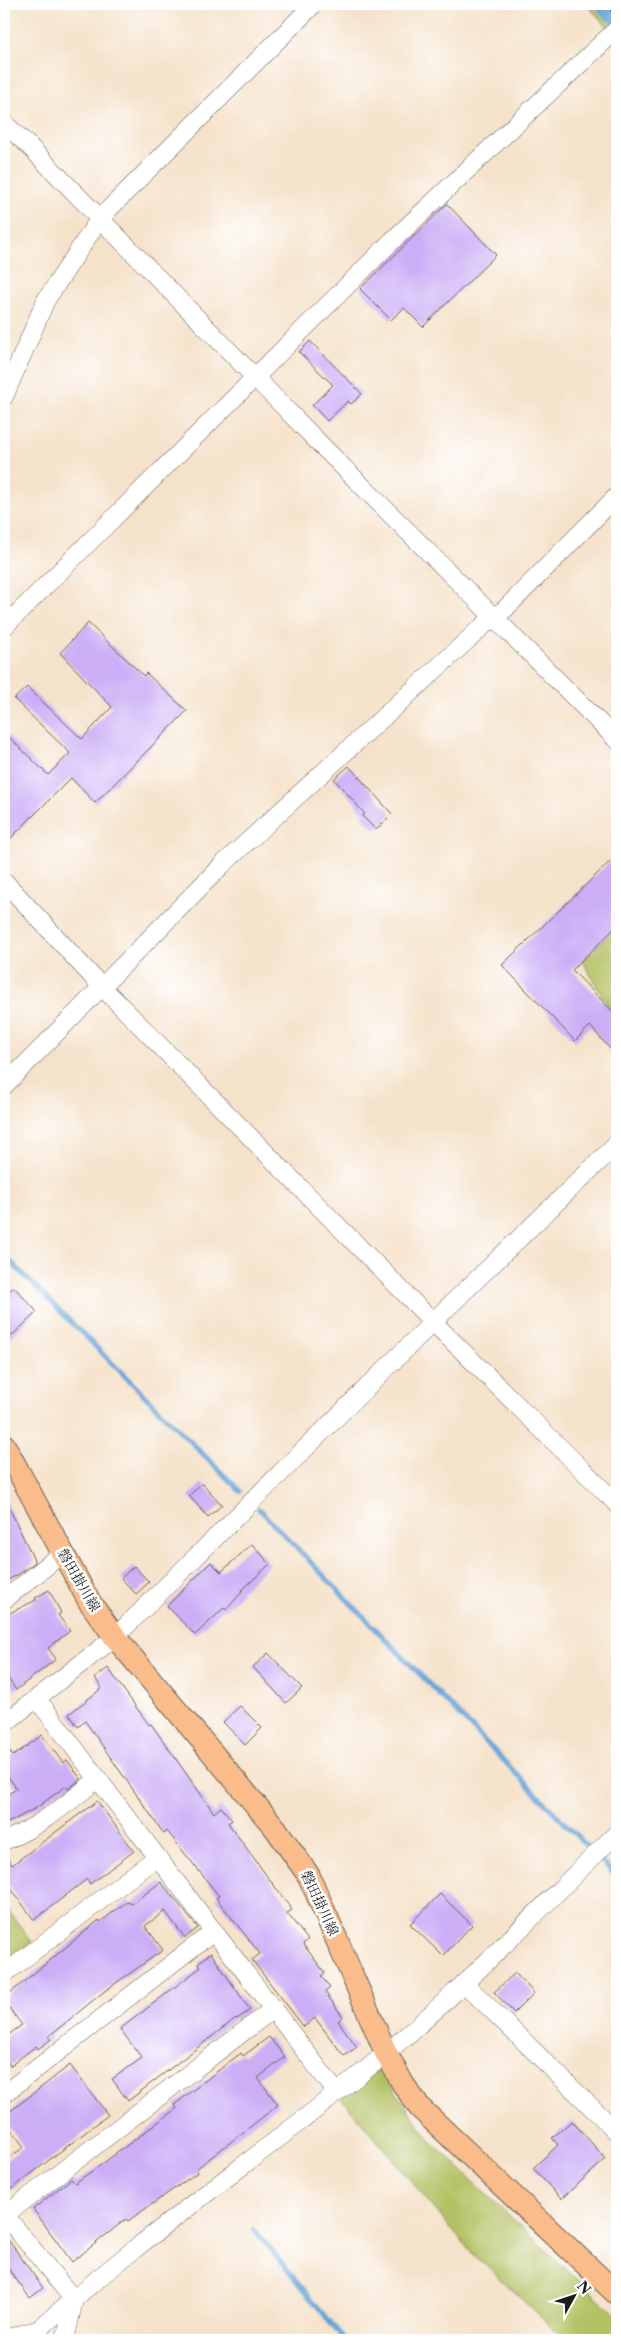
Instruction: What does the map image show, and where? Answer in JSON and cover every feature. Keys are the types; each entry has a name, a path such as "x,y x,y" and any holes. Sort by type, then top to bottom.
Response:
{"main road":[{"name":"磐田掛川線","path":"4,1445 89,1601 115,1637 276,1829 310,1876 386,2053 403,2084 420,2108 617,2294"}],"street":[{"path":"4,398 46,300 100,218 314,4"},
{"path":"4,627 393,240 617,29"},
{"path":"4,122 448,572 495,616 617,740"},
{"path":"4,1086 222,865 286,804 505,609 617,496"},
{"path":"4,882 101,986 433,1322 617,1504"},
{"path":"4,1724 115,1637 433,1322 617,1144"},
{"path":"4,1600 63,1554"},
{"path":"37,1699 337,2093"},
{"path":"4,1841 21,1834 52,1815 98,1779"},
{"path":"4,2339 32,2335 159,2228 337,2093 386,2053 464,1983 617,1833"},
{"path":"4,1974 157,1856"},
{"path":"4,2094 214,1931"},
{"path":"464,1983 617,2132"},
{"path":"74,2300 4,2215 273,2009"},
{"path":"65,2340 74,2300"}],"path":[{"path":"605,4 617,16"}],"green space":[{"path":"586,4 617,4 617,37"},
{"path":"617,926 617,1008 609,1008 582,960"},
{"path":"4,1905 32,1942 4,1964"},
{"path":"381,2070 428,2138 559,2263 617,2315 617,2340 565,2340 469,2250 337,2093"}],"building":[{"path":"447,204 496,255 423,327 404,308 391,320 360,289"},
{"path":"310,341 362,394 351,404 348,401 327,421 312,405 333,385 299,352"},
{"path":"88,623 144,676 146,673 187,711 95,803 71,778 4,845 4,732 48,775 70,753 14,699 27,687 82,739 112,707 60,653"},
{"path":"349,766 392,814 376,830 362,816 365,814 334,779"},
{"path":"617,855 617,926 572,970 617,1016 617,1057 590,1026 575,1041 502,965"},
{"path":"14,1287 37,1312 4,1343 4,1296"},
{"path":"202,1483 222,1505 208,1517 189,1496"},
{"path":"4,1497 35,1562 4,1582"},
{"path":"252,1544 270,1564 241,1591 226,1610 224,1608 195,1635 167,1606 211,1562 221,1572"},
{"path":"134,1566 149,1582 136,1594 121,1578"},
{"path":"49,1590 61,1613 58,1615 70,1631 48,1648 56,1659 16,1690 4,1673 4,1616 36,1600 35,1598"},
{"path":"268,1653 302,1688 286,1703 253,1667"},
{"path":"108,1668 149,1725 151,1724 214,1813 221,1807 232,1820 228,1823 292,1910 287,1913 308,1940 303,1944 325,1973 321,1976 330,1988 325,1992 343,2017 338,2021 357,2047 344,2056 315,2018 304,2027 252,1960 260,1954 216,1898 219,1896 167,1831 164,1834 85,1721 78,1727 69,1714 102,1688 95,1678"},
{"path":"240,1706 262,1728 245,1745 223,1722"},
{"path":"42,1735 63,1763 67,1760 81,1779 68,1789 66,1786 36,1808 4,1825 4,1796 17,1789 4,1771 4,1743 13,1756"},
{"path":"97,1801 134,1851 90,1884 87,1879 34,1920 4,1879 4,1853 12,1865"},
{"path":"161,1882 198,1928 185,1938 165,1911 145,1926 163,1950 106,1990 49,2036 51,2039 38,2049 36,2046 10,2066 4,2057 4,2038 22,2025 4,2001 4,1998 99,1920 100,1922 128,1901 131,1904"},
{"path":"440,1894 472,1925 443,1956 410,1924"},
{"path":"211,1953 250,2010 236,2018 128,2101 112,2079 142,2058 120,2029 201,1967 198,1963"},
{"path":"515,1973 534,1993 514,2013 494,1992"},
{"path":"269,2037 285,2057 258,2078 278,2105 196,2169 198,2172 128,2221 126,2219 72,2262 33,2209 71,2179 75,2183 102,2164 177,2108 174,2105 241,2053 243,2056"},
{"path":"70,2065 108,2115 10,2190 4,2182 4,2162 24,2147 4,2120 4,2116"},
{"path":"572,2121 606,2159 561,2199 533,2168 558,2145 552,2138"},
{"path":"4,2234 43,2288 30,2298 4,2263"}],"waterway":[{"path":"611,4 617,9"},
{"path":"4,1255 240,1491"},
{"path":"259,1509 617,1877"},
{"path":"254,2229 345,2340"}]}
